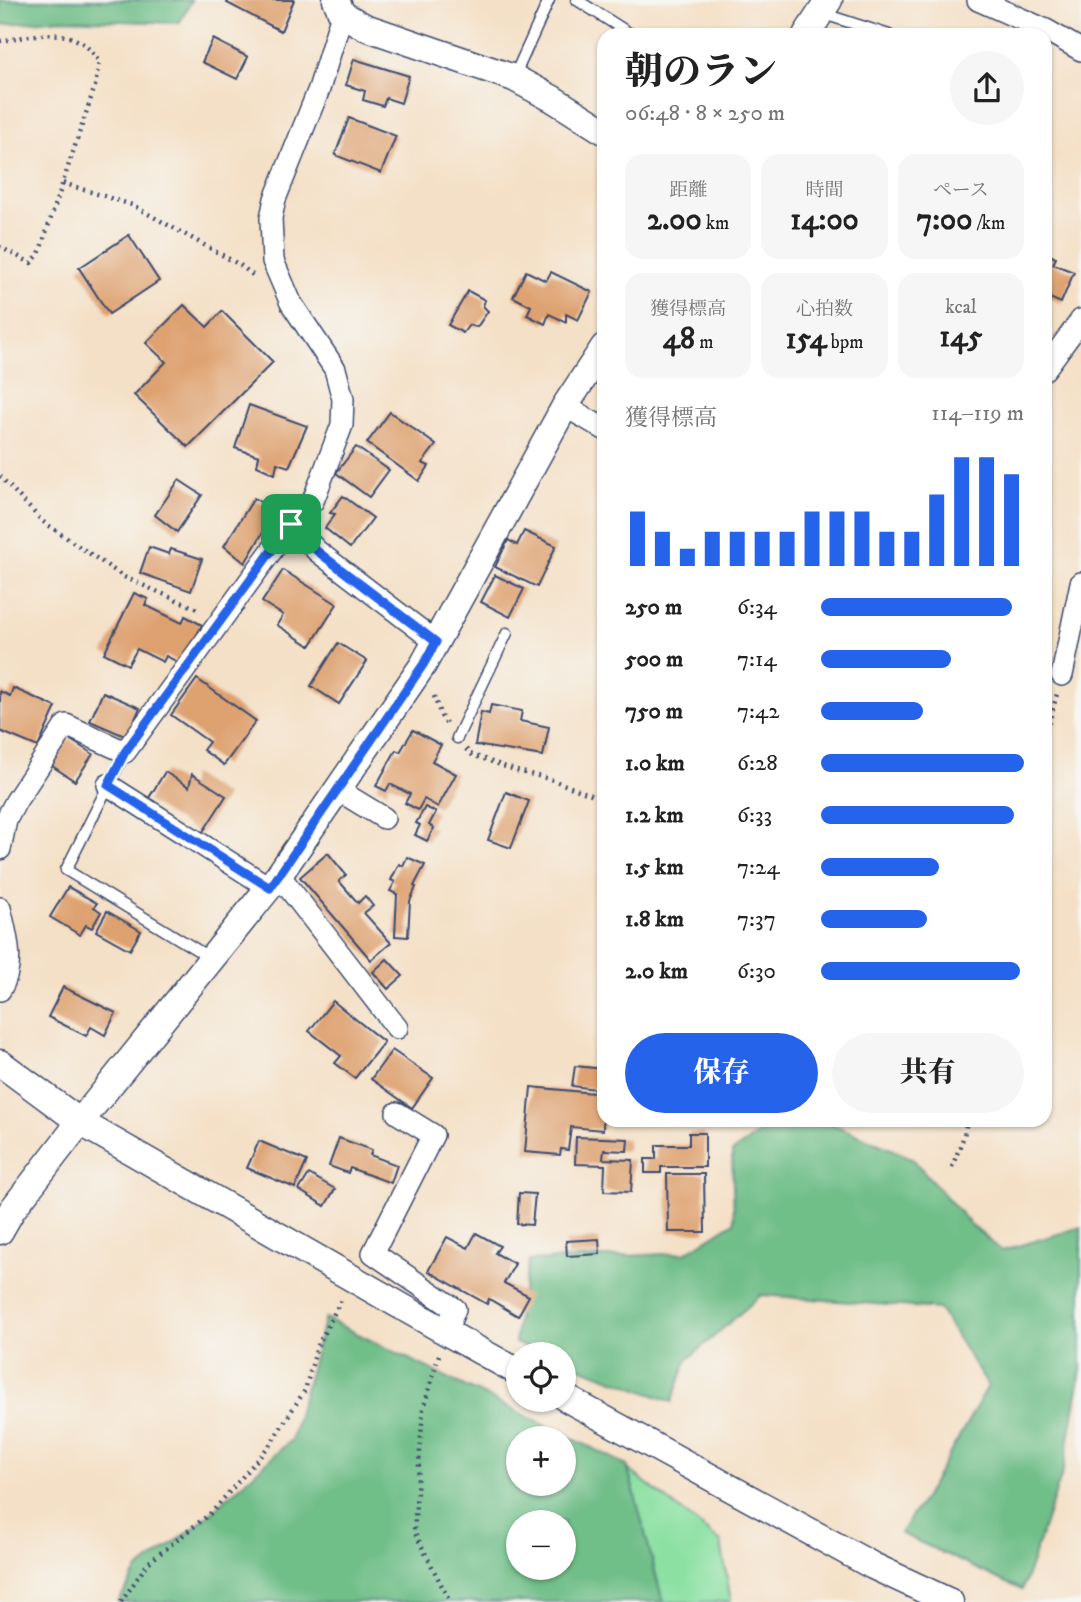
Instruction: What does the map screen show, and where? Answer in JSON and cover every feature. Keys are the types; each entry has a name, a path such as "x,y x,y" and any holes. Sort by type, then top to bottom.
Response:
{"street":[{"path":"978,0 1041,28"},
{"path":"0,849 3,819 66,725 125,752 256,570 291,524 313,501 342,425 343,399 335,369 291,303 273,261 271,218 275,199 319,89 339,7 365,27 514,78 597,127"},
{"path":"1052,33 1081,50"},
{"path":"1052,359 1081,320"},
{"path":"0,1231 12,1210 80,1122 274,881 338,790 423,665 565,406 597,358"},
{"path":"565,406 597,425"},
{"path":"291,524 317,551 436,642"},
{"path":"1062,676 1081,583"},
{"path":"108,785 274,881 397,1028"},
{"path":"338,790 384,818"},
{"path":"0,908 9,953 7,979 0,990"},
{"path":"0,1063 80,1122 506,1365"},
{"path":"397,1113 433,1135 373,1253 455,1310 446,1332"},
{"path":"576,1404 873,1566 950,1602"}],"lane":[{"path":"514,78 549,0"},
{"path":"577,0 621,28"},
{"path":"819,16 863,28"},
{"path":"457,738 507,633"},
{"path":"125,752 65,870 212,958"}],"path":[{"path":"0,41 55,33 82,43 99,61 95,86 39,254 31,263 0,247"},
{"path":"63,183 132,205 240,265 291,303"},
{"path":"0,476 42,522 124,578 222,620"},
{"path":"423,665 441,716 470,754 517,771 550,779 597,797"},
{"path":"1052,712 1062,676"},
{"path":"952,1167 966,1127"},
{"path":"121,1602 148,1563 212,1512 269,1446 305,1390 317,1347 352,1278"},
{"path":"446,1332 423,1410 414,1531 450,1602"}],"green space":[{"path":"0,0 192,0 179,23 61,19 0,25"},
{"path":"769,1127 839,1127 912,1158 971,1225 1002,1251 1081,1227 1081,1370 1064,1468 1022,1590 900,1533 925,1497 988,1386 939,1309 761,1295 687,1360 672,1402 576,1366 576,1342 515,1342 529,1261 685,1253 734,1222 732,1152"},
{"path":"325,1318 506,1406 506,1412 518,1412 547,1426 506,1426 506,1496 576,1496 576,1440 627,1465 663,1602 118,1602 138,1570 195,1527 291,1440"},
{"path":"628,1469 721,1542 731,1602 663,1602"}],"building":[{"path":"229,0 294,0 281,31 227,3"},
{"path":"213,39 248,57 237,79 202,62"},
{"path":"354,59 409,76 401,103 386,98 383,106 363,100 365,91 346,85"},
{"path":"349,118 396,136 381,173 335,155"},
{"path":"129,235 159,281 109,314 79,268"},
{"path":"1052,256 1056,258 1053,264 1074,272 1061,303 1052,299"},
{"path":"526,271 546,281 551,272 592,292 578,320 566,314 566,322 549,314 545,324 527,315 531,306 513,297"},
{"path":"468,291 485,300 483,306 488,311 477,327 469,325 463,333 448,325"},
{"path":"184,305 207,327 222,311 273,362 188,447 134,395 166,362 146,343"},
{"path":"249,405 307,426 289,467 277,463 275,474 257,466 259,456 235,448"},
{"path":"390,412 436,445 422,463 429,466 419,481 367,443"},
{"path":"356,447 389,470 369,497 336,473"},
{"path":"179,480 202,495 177,532 155,515"},
{"path":"343,496 373,518 350,548 325,528 335,514 330,513"},
{"path":"254,498 275,512 245,563 224,546"},
{"path":"524,531 556,546 537,587 495,567 508,540 517,545"},
{"path":"149,547 169,554 171,549 202,559 191,591 140,573"},
{"path":"283,570 337,604 310,646 277,625 283,615 262,602"},
{"path":"495,575 524,589 510,617 481,602"},
{"path":"134,593 148,599 145,605 182,623 185,616 202,625 182,664 166,656 163,662 137,649 128,665 104,653"},
{"path":"338,643 367,661 339,704 311,686"},
{"path":"197,679 256,721 224,765 203,750 209,742 171,715"},
{"path":"13,688 56,707 38,747 0,731 0,691 10,696"},
{"path":"103,692 140,708 127,737 90,721"},
{"path":"491,705 522,711 520,721 549,727 543,756 475,745 481,712 489,714"},
{"path":"413,730 441,745 432,761 456,774 438,807 424,799 418,810 405,803 410,794 390,784 386,791 376,786 396,750 400,752"},
{"path":"69,739 93,754 75,781 52,766"},
{"path":"165,772 189,787 192,774 226,796 201,835 147,801"},
{"path":"506,792 529,801 511,848 488,840"},
{"path":"425,807 436,812 429,825 434,828 427,841 415,835 420,825 416,823"},
{"path":"328,853 346,875 339,881 358,903 365,896 373,906 364,913 391,943 371,960 300,877"},
{"path":"407,857 425,865 410,901 408,937 395,936 397,894 390,891 395,882 391,880 399,864 403,866"},
{"path":"68,887 97,903 94,907 101,912 92,928 86,925 80,935 50,917"},
{"path":"107,911 141,931 130,950 96,931"},
{"path":"387,959 403,976 388,989 373,972"},
{"path":"63,987 116,1013 105,1035 91,1027 86,1036 48,1017"},
{"path":"333,1001 384,1042 355,1078 335,1063 341,1056 309,1031"},
{"path":"392,1050 433,1078 412,1108 371,1079"},
{"path":"575,1066 597,1068 597,1089 572,1086"},
{"path":"531,1087 597,1093 597,1127 603,1127 603,1130 571,1127 568,1150 561,1149 560,1155 525,1152"},
{"path":"689,1133 705,1133 705,1167 661,1167 661,1173 645,1173 645,1159 656,1159 656,1145 689,1145"},
{"path":"576,1137 628,1139 627,1151 604,1150 603,1159 633,1160 631,1192 604,1191 605,1165 575,1164"},
{"path":"339,1138 372,1150 370,1155 397,1165 391,1183 350,1168 348,1173 329,1166"},
{"path":"259,1141 307,1161 295,1188 247,1168"},
{"path":"309,1174 335,1189 325,1206 299,1190"},
{"path":"667,1174 704,1174 705,1232 668,1232"},
{"path":"519,1193 535,1194 532,1225 517,1224"},
{"path":"476,1233 500,1246 495,1253 515,1264 504,1283 529,1296 518,1316 489,1299 487,1304 428,1271 447,1237 468,1248"},
{"path":"599,1239 600,1254 567,1256 566,1241"}],"route":[{"path":"291,524 317,551 436,642 270,888 108,785 125,752 291,524"}]}
